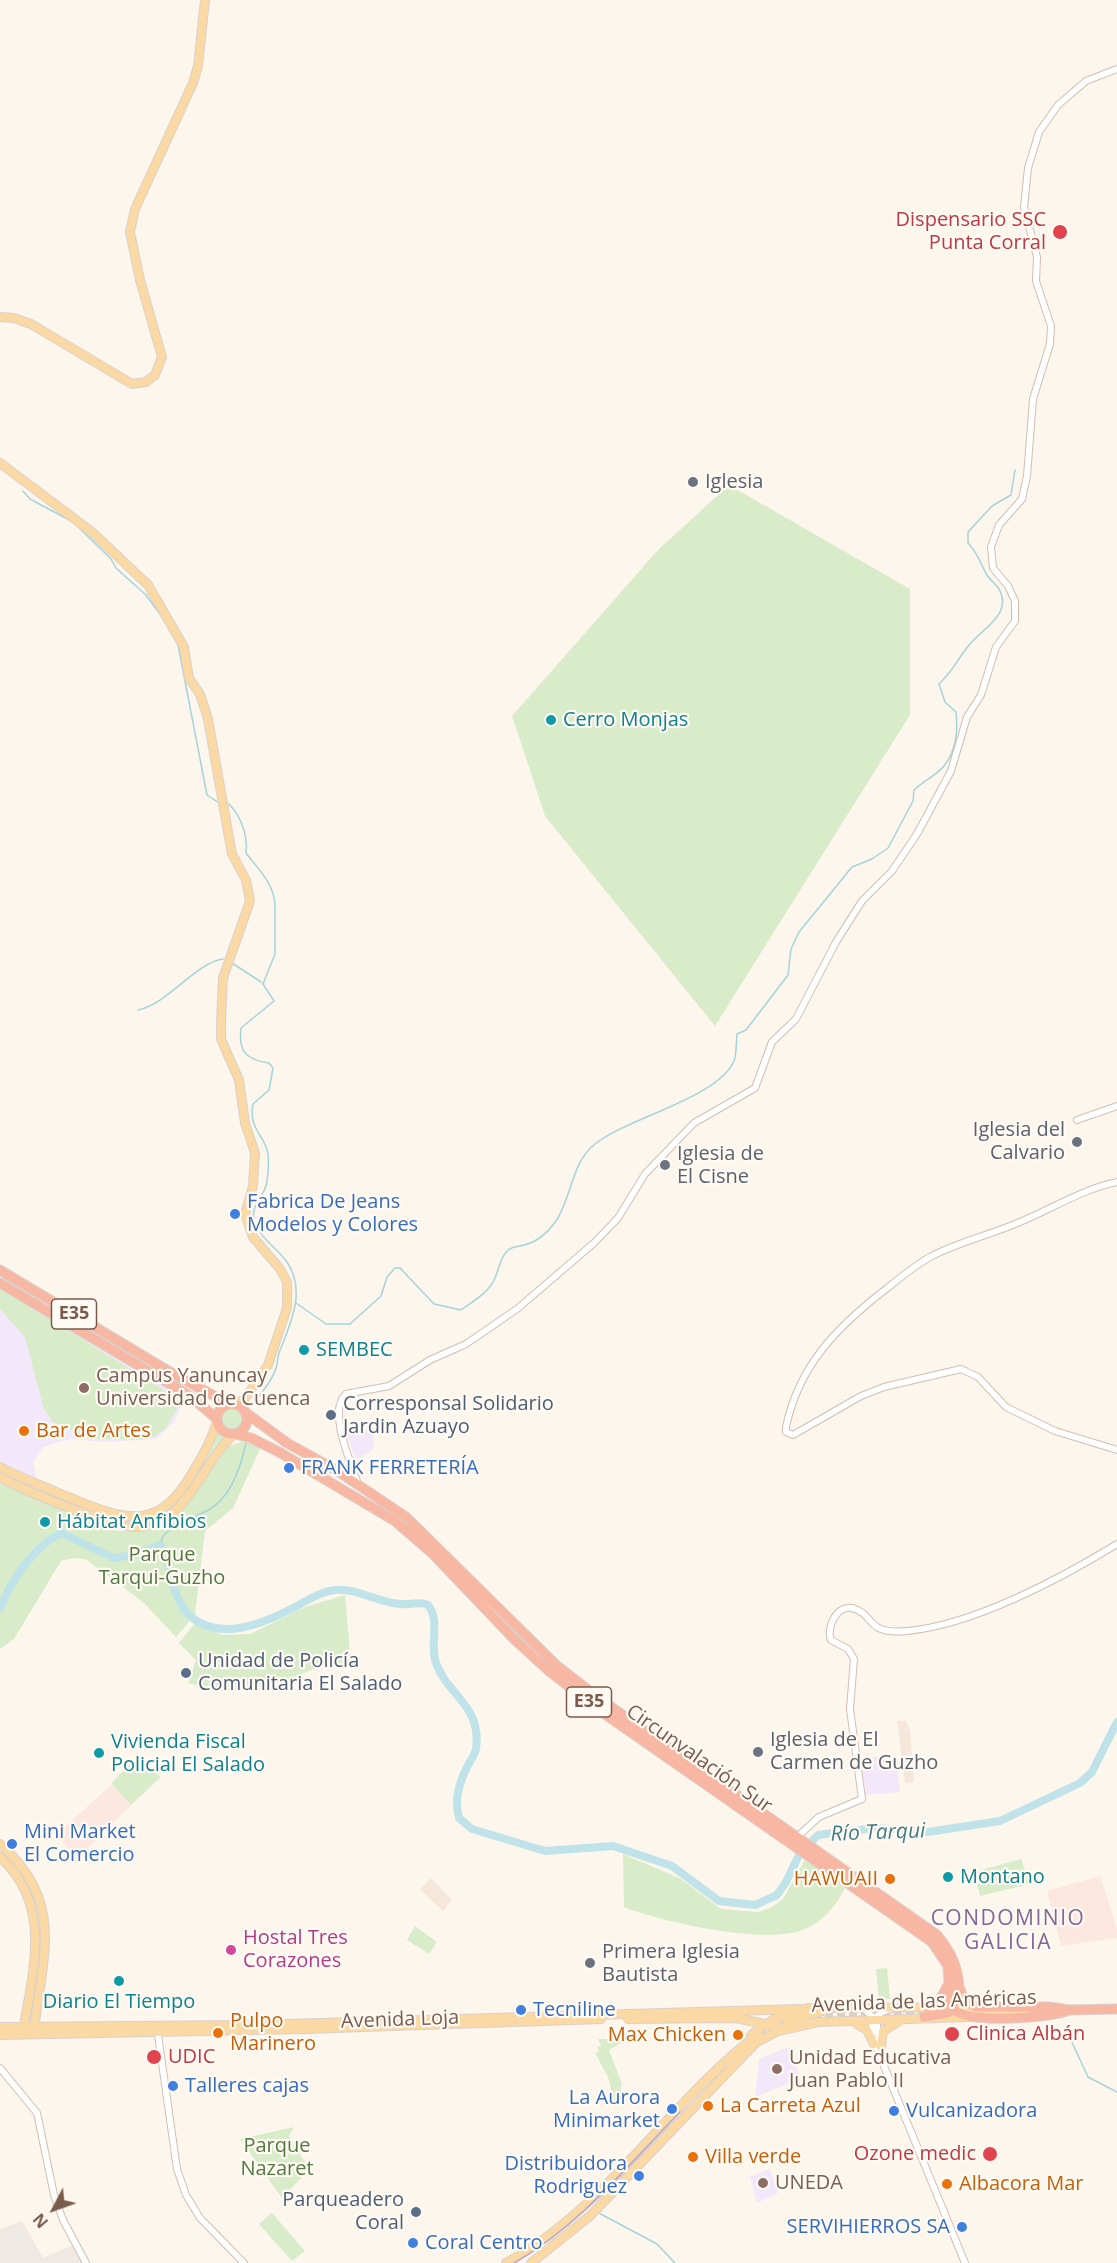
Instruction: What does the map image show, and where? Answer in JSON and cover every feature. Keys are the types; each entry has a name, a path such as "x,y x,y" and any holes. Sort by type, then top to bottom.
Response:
{"highway":[{"name":"Circunvalación Sur","path":"0,1270 170,1372 230,1404 239,1406 287,1443 336,1470 406,1517 426,1534 556,1665 814,1857 937,1935 954,1958 954,1981"},
{"name":"Circunvalación Sur","path":"0,1283 188,1395 217,1420 224,1432 235,1434 279,1452 395,1521 436,1558 549,1671 599,1710 796,1842"},
{"path":"217,1420 221,1408 230,1404"},
{"path":"235,1434 245,1426 245,1412"},
{"path":"925,2012 948,2013 958,1997 954,1981"},
{"path":"925,2012 940,2000 954,1981"},
{"name":"E35","path":"954,1981 964,2000 974,2012"},
{"path":"952,2007 958,2013 974,2012"},
{"name":"Avenida de las Américas","path":"974,2012 1117,2009"}],"main road":[{"path":"0,317 14,318 31,324 132,384 146,382 155,375 162,357 140,280 130,232 135,209 193,83 198,66 204,0"},
{"path":"0,463 92,532 148,585 183,647 189,678 200,694 208,719 232,854 246,880 250,901 223,978 221,1023 222,1039 239,1080 245,1123 255,1153 253,1186 245,1214 253,1237 280,1269 287,1282 286,1315 268,1365 244,1400 230,1404"},
{"path":"245,1412 249,1394"},
{"path":"0,1467 113,1514 142,1516 158,1511 176,1499 210,1443 217,1420"},
{"path":"0,1477 111,1523 140,1527 163,1520 181,1506 219,1449 235,1434"},
{"path":"0,1844 26,1870 37,1890 45,1916 44,1953 34,2031"},
{"path":"0,1857 24,1886 36,1921 35,1953 23,2031"},
{"path":"785,2024 837,2006"},
{"name":"Avenida de las Américas","path":"506,2263 587,2204 747,2037 765,2025 800,2009 837,2006 925,2012 974,2012"},
{"name":"Avenida Loja","path":"157,2028 800,2009"},
{"name":"Avenida de las Américas","path":"531,2263 598,2209 757,2042 785,2024 874,2019 906,2020 925,2012"},
{"path":"736,2018 744,2024 747,2037"},
{"name":"Avenida Loja","path":"0,2027 34,2031 736,2018 765,2025 785,2024"},
{"path":"849,2020 867,2030 878,2046"},
{"path":"878,2046 883,2031 888,2026 906,2020"},
{"name":"Avenida Loja","path":"0,2035 23,2031"},
{"name":"Avenida de las Américas","path":"685,2117 715,2079 759,2035 697,2089"}],"street":[{"path":"358,1485 342,1436 337,1408 340,1398 346,1394 388,1386 430,1360 466,1344 517,1309 594,1243 618,1218 645,1174 694,1123 755,1088 772,1042 796,1019 836,942 862,901 892,871 917,834 951,771 967,717 984,687 996,647 1015,621 1015,601 1008,586 993,568 991,547 999,525 1022,499 1027,476 1034,399 1050,344 1051,326 1036,281 1037,257 1024,207 1028,168 1039,132 1058,105 1086,81 1117,69"},
{"path":"1077,1120 1117,1106"},
{"path":"1117,1182 1091,1190 995,1233 928,1258 896,1281 852,1315 825,1346 795,1394 786,1432 793,1435 861,1396 884,1387 961,1369 978,1377 1006,1407 1055,1431 1117,1450"},
{"path":"336,1470 345,1473 351,1462"},
{"path":"796,1842 819,1817 862,1798 850,1709 854,1659 848,1649 831,1640 828,1634 829,1627 841,1611 847,1608 854,1609 884,1631 910,1631 939,1626 962,1620 1001,1603 1117,1544"},
{"path":"856,2006 867,2009 874,2019"},
{"path":"897,2009 882,2012 874,2019 870,2030 966,2263"},
{"path":"157,2028 177,2169 186,2195 200,2218 244,2263"},
{"path":"0,2068 37,2113 54,2195 63,2220 86,2263"}],"shaded area":[{"name":"Campus Yanuncay Universidad de Cuenca","path":"0,1285 184,1399 174,1422 156,1439 104,1442 70,1439 43,1447 33,1462 37,1479 0,1461"},
{"path":"341,1417 373,1433 374,1449 356,1461"},
{"path":"897,1721 906,1721 910,1731 914,1782 905,1783"},
{"path":"896,1755 900,1792 865,1795 861,1758"},
{"path":"112,1784 131,1805 76,1860 57,1834"},
{"path":"1100,1876 1117,1928 1117,1938 1061,1946 1047,1891"},
{"path":"431,1878 452,1900 443,1911 420,1889"},
{"name":"Unidad Educativa Juan Pablo II","path":"788,2047 801,2079 755,2097 759,2059"},
{"name":"UNEDA","path":"770,2169 778,2193 757,2203 750,2176"},
{"path":"22,2221 43,2258 73,2245 82,2263 0,2263 0,2229"}],"green space":[{"path":"729,485 910,589 910,715 715,1026 545,816 512,716 658,550"},
{"name":"Campus Yanuncay Universidad de Cuenca","path":"0,1288 182,1401 165,1429 154,1437 142,1440 93,1439 53,1422 44,1409 25,1337 0,1309"},
{"path":"232,1406 241,1410 245,1419 241,1428 232,1432 223,1428 219,1419 223,1410"},
{"path":"217,1429 227,1436 195,1485 172,1510 157,1519 146,1522 129,1524 104,1518 0,1475 0,1469 107,1516 127,1522 139,1521 162,1513 178,1500 214,1445"},
{"name":"Parque Tarqui-Guzho","path":"244,1441 256,1443 260,1449 233,1508 205,1531 195,1615 176,1637 143,1602 85,1559 73,1558 61,1561 14,1639 0,1649 0,1481 119,1531 150,1529 170,1518 226,1447"},
{"path":"345,1595 351,1665 328,1664 282,1681 247,1690 222,1691 188,1683 196,1660 179,1643 194,1624 223,1635 250,1634 305,1607"},
{"path":"137,1758 161,1777 131,1805 111,1783"},
{"path":"623,1854 681,1879 721,1909 758,1912 772,1907 783,1899 805,1860 845,1888 829,1912 818,1922 805,1929 788,1934 766,1935 714,1930 663,1919 624,1907"},
{"path":"1021,1859 1030,1884 980,1896 974,1872"},
{"path":"415,1926 437,1942 429,1954 407,1940"},
{"path":"887,1968 890,1999 879,2000 876,1969"},
{"path":"619,2033 621,2043 609,2050 622,2084 616,2109 608,2077 595,2053 599,2052 597,2047 601,2046 598,2039 608,2039 608,2034"},
{"name":"Parque Nazaret","path":"294,2127 289,2136 311,2172 306,2173 282,2198 240,2139"},
{"path":"272,2213 305,2251 292,2261 259,2224"}],"waterway":[{"path":"296,1303 326,1324 350,1324 381,1296 387,1277 395,1268 400,1268 434,1304 461,1310 492,1284 507,1251 513,1247 534,1242 553,1225 561,1212 576,1170 595,1144 628,1125 691,1097 725,1074 734,1061 737,1034 746,1030 788,975 791,949 799,932 852,867 872,859 888,848 913,801 914,790 941,769 951,754 957,726 956,712 945,702 939,684 970,644 995,620 1002,606 999,589 987,575 977,554 968,543 968,532 992,506 1011,495 1015,470"},
{"path":"23,491 30,499 73,522 111,559 116,568 146,595 162,617"},
{"path":"178,645 207,795 219,803"},
{"path":"229,804 243,827 246,853 268,882 275,904 275,954 263,984 274,1001 241,1028 240,1036 243,1049 250,1057 269,1063 273,1068 269,1090 253,1104 253,1120 268,1154 266,1186 255,1206 253,1215 263,1237 287,1262 296,1285 295,1308 279,1353 276,1369 256,1402"},
{"path":"138,1010 160,1000 202,968 223,959"},
{"path":"232,963 261,982"},
{"path":"160,1545 167,1532 210,1509 224,1496 238,1471 246,1443"},
{"name":"Río Tarqui","path":"0,1608 24,1565 42,1546 61,1533 114,1558 134,1555 160,1545 183,1608 201,1624 214,1628 240,1628 253,1625 278,1616 317,1595 335,1590 352,1591 393,1603 428,1605 434,1618 436,1663 441,1674 469,1711 476,1734 475,1751 458,1791 459,1818 472,1829 545,1851 613,1846 672,1866 719,1901 755,1905 777,1895 800,1853 818,1835 875,1828 928,1832 1000,1821 1080,1783 1092,1772 1117,1722"},
{"path":"1068,2025 1070,2038 1088,2077 1117,2092"},
{"path":"597,2212 657,2244 675,2263"}],"tunnel":[{"path":"813,2016 885,2012"},
{"path":"882,2015 930,2013"},
{"path":"760,2036 781,2026"}],"tram line":[{"path":"514,2263 560,2231 602,2194 680,2112"}],"place":[{"name":"Dispensario SSC Punta Corral","path":"1060,232"},
{"name":"Iglesia","path":"693,482"},
{"name":"Cerro Monjas","path":"551,720"},
{"name":"Iglesia del Calvario","path":"1077,1142"},
{"name":"Iglesia de El Cisne","path":"665,1165"},
{"name":"Fabrica De Jeans Modelos y Colores","path":"235,1214"},
{"name":"SEMBEC","path":"304,1350"},
{"name":"Campus Yanuncay Universidad de Cuenca","path":"84,1388"},
{"name":"Corresponsal Solidario Jardin Azuayo","path":"331,1415"},
{"name":"Bar de Artes","path":"24,1431"},
{"name":"FRANK FERRETERÍA","path":"289,1468"},
{"name":"Hábitat Anfibios","path":"45,1522"},
{"name":"Unidad de Policía Comunitaria El Salado","path":"186,1673"},
{"name":"Iglesia de El Carmen de Guzho","path":"758,1752"},
{"name":"Vivienda Fiscal Policial El Salado","path":"99,1753"},
{"name":"Mini Market El Comercio","path":"12,1844"},
{"name":"Montano","path":"948,1877"},
{"name":"HAWUAII","path":"890,1879"},
{"name":"Hostal Tres Corazones","path":"231,1950"},
{"name":"Primera Iglesia Bautista","path":"590,1963"},
{"name":"Diario El Tiempo","path":"119,1981"},
{"name":"Tecniline","path":"521,2010"},
{"name":"Pulpo Marinero","path":"218,2033"},
{"name":"Clinica Albán","path":"952,2034"},
{"name":"Max Chicken","path":"738,2035"},
{"name":"UDIC","path":"154,2057"},
{"name":"Unidad Educativa Juan Pablo II","path":"777,2069"},
{"name":"Talleres cajas","path":"173,2086"},
{"name":"La Carreta Azul","path":"708,2106"},
{"name":"La Aurora Minimarket","path":"672,2109"},
{"name":"Vulcanizadora","path":"894,2111"},
{"name":"Ozone medic","path":"990,2154"},
{"name":"Villa verde","path":"693,2157"},
{"name":"Distribuidora Rodriguez","path":"639,2176"},
{"name":"UNEDA","path":"763,2183"},
{"name":"Albacora Mar","path":"947,2184"},
{"name":"Parqueadero Coral","path":"416,2212"},
{"name":"SERVIHIERROS SA","path":"962,2227"},
{"name":"Coral Centro","path":"413,2243"}],"district":[{"name":"CONDOMINIO GALICIA","path":"1008,1931"}]}
